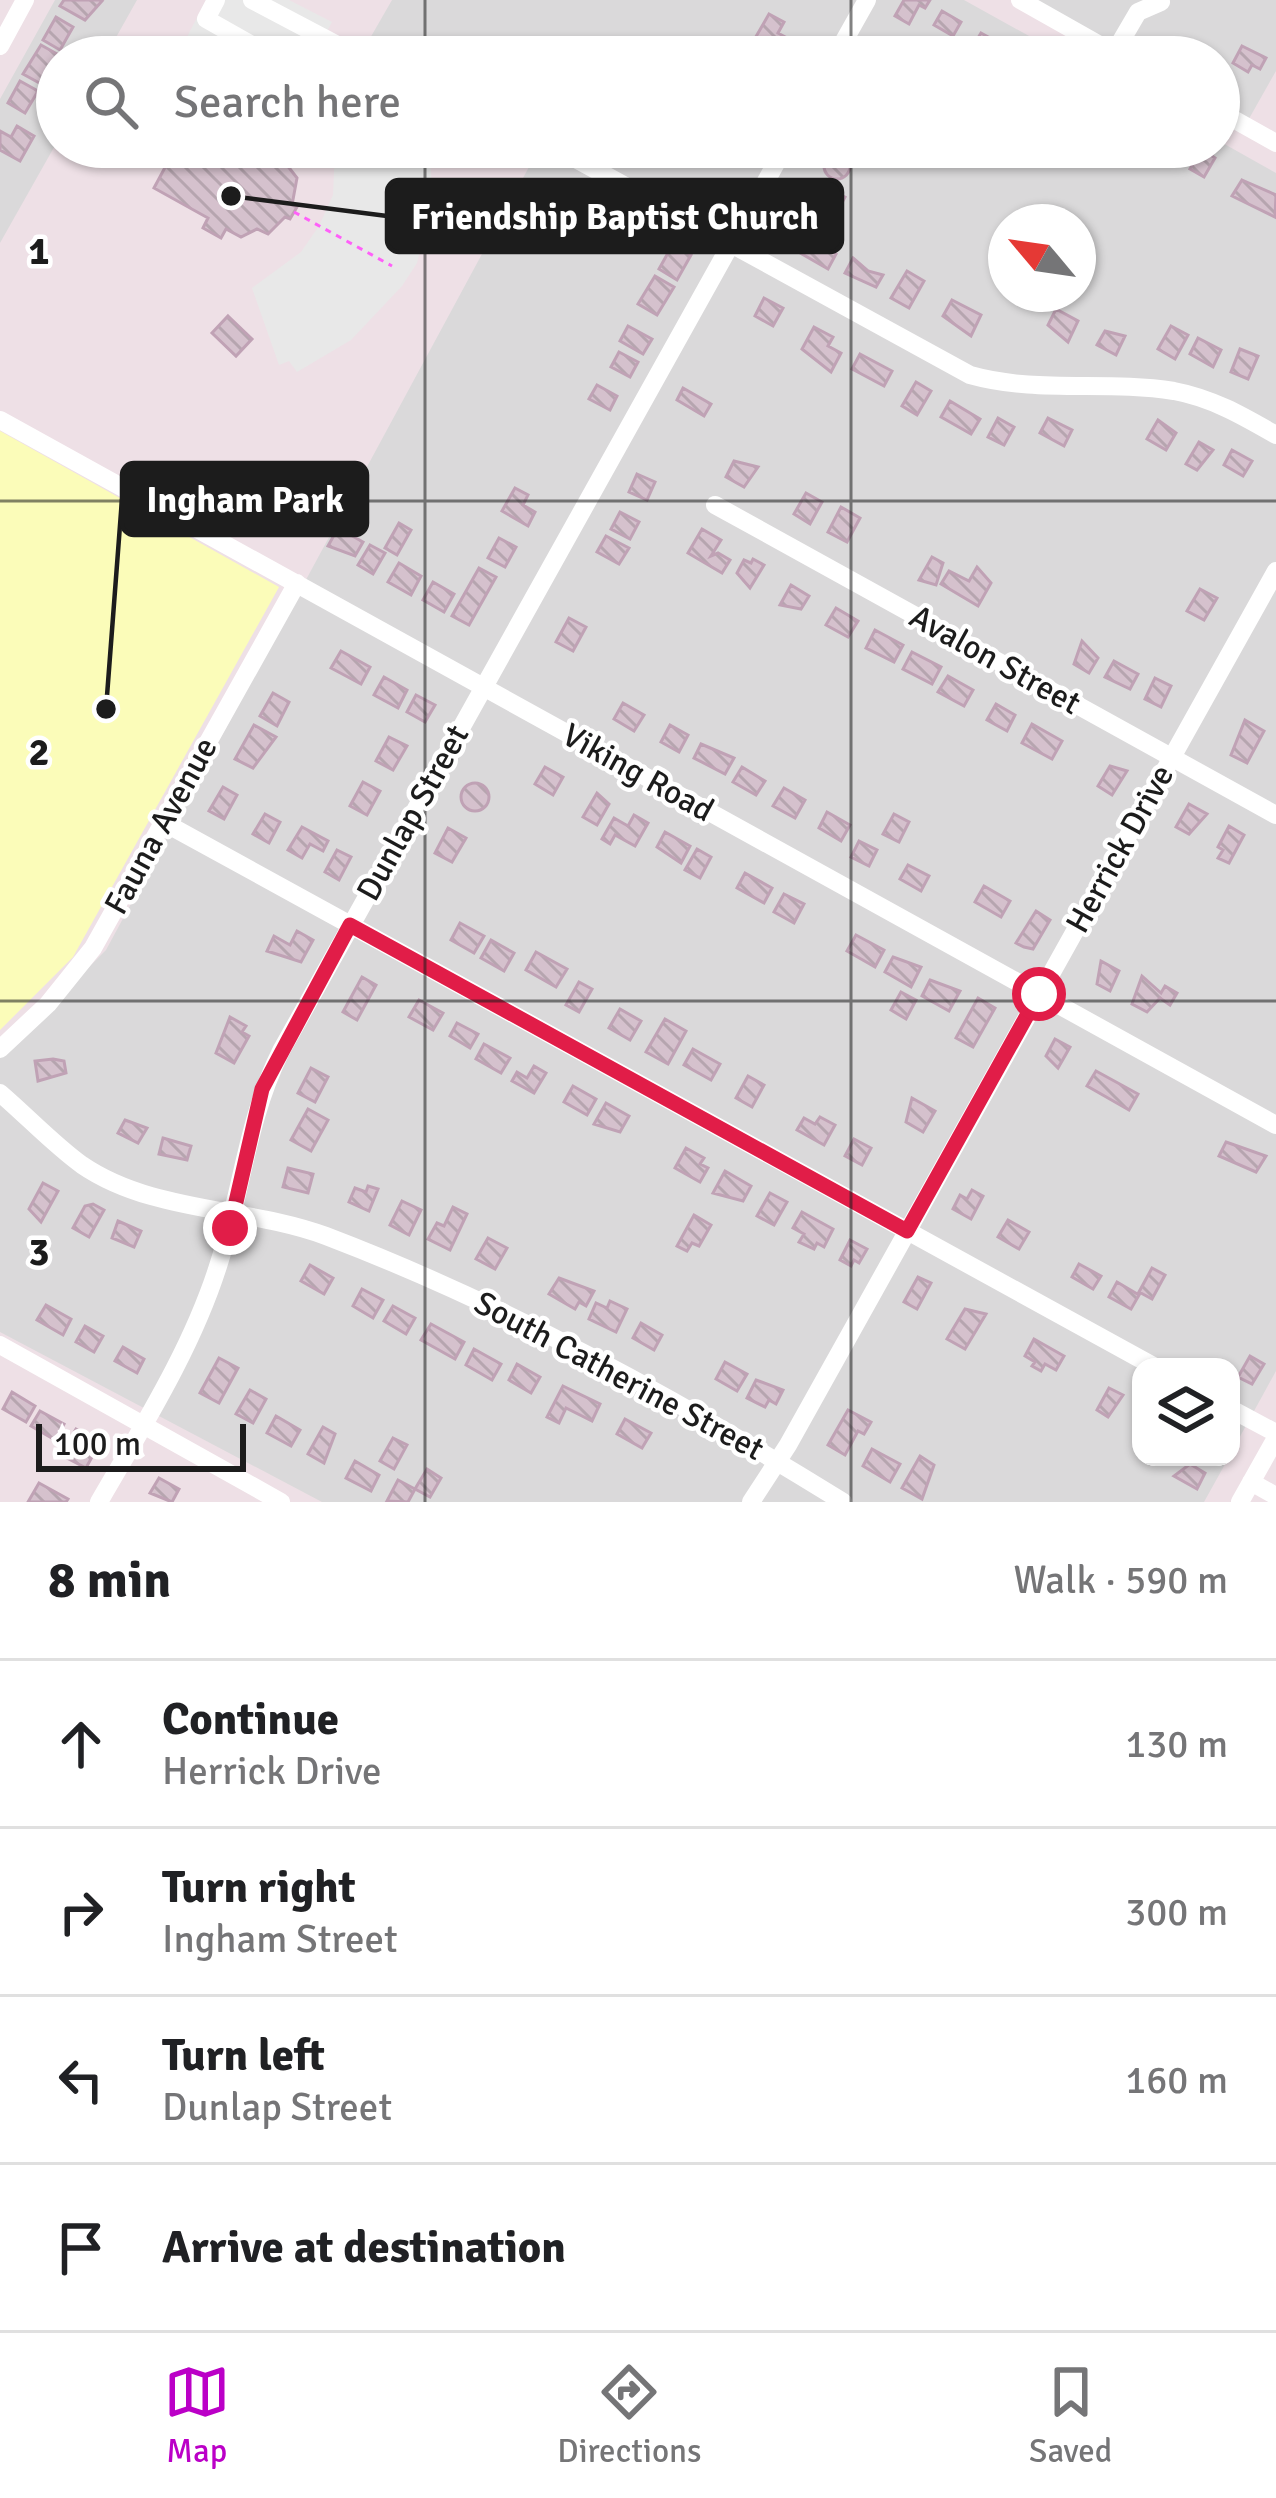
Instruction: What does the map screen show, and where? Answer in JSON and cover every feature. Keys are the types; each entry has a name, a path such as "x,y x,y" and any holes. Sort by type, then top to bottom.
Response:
{"street":[{"path":"0,46 25,0"},
{"path":"216,0 206,19 236,36"},
{"path":"252,0 319,36"},
{"path":"847,36 867,0"},
{"path":"1019,0 1084,36"},
{"path":"1127,36 1138,12 1161,2"},
{"path":"1240,123 1276,143"},
{"path":"592,168 970,375 1039,388 1175,392 1230,409 1276,435"},
{"name":"Dunlap Street","path":"99,1502 205,1304 233,1215 262,1089 773,168"},
{"name":"Viking Road","path":"0,421 1276,1125"},
{"name":"Avalon Street","path":"715,505 1276,815"},
{"name":"Herrick Drive","path":"751,1502 1276,571"},
{"name":"Fauna Avenue","path":"0,1049 48,1004 93,947 297,584"},
{"path":"163,822 1139,1358"},
{"name":"South Catherine Street","path":"0,1093 84,1166 156,1196 321,1234 524,1321 777,1460 843,1502"},
{"path":"0,1346 281,1502"},
{"path":"1240,1414 1276,1436 1240,1502"},
{"path":"1252,1482 1276,1496"}],"path":[{"path":"294,212 392,266"}],"shaded area":[{"path":"55,0 137,0 117,36 36,36 36,168 42,168 0,243 0,99"},
{"path":"206,0 289,0 332,22 324,36 188,36"},
{"path":"392,0 964,0 1029,36 371,36"},
{"path":"1023,0 1276,0 1276,71 1246,124 1240,121 1240,36 1087,36"},
{"path":"1240,153 1276,173 1276,1371 1240,1437 1240,1358 1132,1358 1132,1466 1224,1466 1204,1502 322,1502 0,1332 0,1056 106,950 528,168 1240,168"},
{"path":"334,168 431,168 433,199 417,263 402,286 351,340 297,372 289,361 279,365 252,288 301,252 333,195"}],"green space":[{"path":"0,431 279,587 73,957 0,1030"}],"building":[{"path":"64,0 102,1 85,20 60,6"},
{"path":"904,0 930,0 925,8 919,5 909,24 895,16"},
{"path":"942,11 961,22 953,36 934,25"},
{"path":"769,14 784,22 778,33 783,36 756,36"},
{"path":"56,17 73,27 68,36 45,36"},
{"path":"1242,46 1266,58 1260,69 1252,65 1248,72 1240,67"},
{"path":"36,53 36,81 23,74"},
{"path":"20,81 36,90 25,113 8,103"},
{"path":"17,126 34,136 20,161 0,150 0,131 11,137"},
{"path":"165,168 289,168 297,178 292,205 297,207 290,219 285,217 268,234 257,229 241,237 226,229 221,238 203,228 208,218 154,188"},
{"path":"824,168 850,168 837,179"},
{"path":"1191,168 1209,168 1204,177"},
{"path":"1242,180 1276,195 1275,217 1232,196"},
{"path":"828,188 845,197 831,223 800,206 808,191 822,199"},
{"path":"803,236 836,254 828,269 795,250"},
{"path":"673,244 691,255 677,280 659,269"},
{"path":"853,258 868,271 883,275 876,287 845,273"},
{"path":"907,271 924,281 909,308 891,298"},
{"path":"655,276 674,287 657,315 638,304"},
{"path":"764,298 783,308 773,326 755,316"},
{"path":"952,300 981,315 971,336 943,316"},
{"path":"1054,312 1078,321 1068,342 1048,325"},
{"path":"228,316 252,339 236,356 212,333"},
{"path":"628,326 652,339 643,354 620,341"},
{"path":"1171,326 1188,335 1175,359 1158,349"},
{"path":"814,327 833,337 828,346 841,353 831,372 802,349"},
{"path":"1105,331 1125,336 1116,355 1097,345"},
{"path":"1198,338 1221,350 1213,367 1190,354"},
{"path":"1240,349 1258,356 1248,379 1231,372"},
{"path":"619,352 638,362 630,377 611,367"},
{"path":"860,354 892,371 884,386 852,369"},
{"path":"916,382 931,391 917,415 902,406"},
{"path":"597,385 617,396 610,410 589,399"},
{"path":"683,388 711,404 704,416 677,400"},
{"path":"950,401 980,419 971,434 941,417"},
{"path":"998,418 1014,427 1004,445 988,437"},
{"path":"1048,418 1072,430 1064,446 1040,433"},
{"path":"1158,420 1176,433 1166,450 1147,439"},
{"path":"1199,442 1213,450 1197,470 1186,464"},
{"path":"1232,450 1252,461 1243,476 1224,465"},
{"path":"734,461 758,467 744,487 726,477"},
{"path":"637,474 655,482 647,500 629,492"},
{"path":"515,488 528,495 523,505 535,512 528,526 502,511"},
{"path":"806,493 822,502 810,524 794,514"},
{"path":"841,507 860,518 847,542 828,532"},
{"path":"620,512 639,522 630,539 611,529"},
{"path":"399,523 411,530 397,555 385,548"},
{"path":"338,528 363,542 355,556 328,546"},
{"path":"702,529 721,540 711,556 718,553 730,560 722,573 688,553"},
{"path":"606,536 629,548 619,564 597,552"},
{"path":"499,538 516,547 505,567 488,558"},
{"path":"370,545 385,553 373,574 358,565"},
{"path":"932,557 943,563 936,585 919,580"},
{"path":"753,559 764,565 750,588 737,573 744,560 751,563"},
{"path":"399,563 421,576 411,595 388,582"},
{"path":"977,567 991,583 978,606 941,584 949,571 969,581"},
{"path":"479,568 496,577 469,625 452,616"},
{"path":"433,582 454,594 444,612 423,600"},
{"path":"791,585 809,596 801,609 780,605"},
{"path":"1200,589 1217,598 1204,620 1187,611"},
{"path":"836,608 858,621 848,637 826,625"},
{"path":"569,618 586,627 573,651 556,642"},
{"path":"875,630 903,645 894,662 866,648"},
{"path":"1082,641 1098,658 1089,673 1074,664"},
{"path":"341,651 370,667 361,684 331,668"},
{"path":"912,652 941,667 932,684 903,669"},
{"path":"1114,661 1138,674 1130,689 1105,677"},
{"path":"948,676 973,690 964,706 938,692"},
{"path":"384,677 407,690 398,708 374,695"},
{"path":"1155,678 1171,686 1161,707 1145,699"},
{"path":"273,693 289,702 277,726 260,716"},
{"path":"416,695 435,705 425,722 407,712"},
{"path":"623,703 644,715 634,731 614,719"},
{"path":"996,704 1015,715 1007,731 987,720"},
{"path":"1245,720 1264,731 1247,763 1231,755"},
{"path":"1032,724 1062,741 1052,759 1022,743"},
{"path":"254,725 276,737 253,768 235,759"},
{"path":"670,725 688,735 679,752 661,742"},
{"path":"389,737 407,746 393,770 376,761"},
{"path":"701,744 734,758 725,774 694,758"},
{"path":"1110,766 1127,771 1112,795 1098,786"},
{"path":"545,767 563,777 553,795 535,784"},
{"path":"742,767 765,781 756,795 733,782"},
{"path":"363,782 380,791 367,815 350,806"},
{"path":"475,783 485,787 489,797 485,807 475,811 465,807 461,797 465,787"},
{"path":"223,787 237,795 224,819 209,811"},
{"path":"784,788 805,800 795,818 773,806"},
{"path":"597,793 609,804 597,825 583,817"},
{"path":"1189,804 1207,814 1189,834 1176,827"},
{"path":"827,812 850,825 841,841 819,828"},
{"path":"265,814 280,822 269,843 253,834"},
{"path":"894,814 909,822 899,842 883,834"},
{"path":"634,815 648,823 635,846 615,835 610,844 602,839 614,818 628,826"},
{"path":"1229,826 1244,835 1229,863 1218,858 1223,850 1218,847"},
{"path":"302,827 328,841 323,851 310,844 302,858 288,850"},
{"path":"448,828 466,838 452,862 435,853"},
{"path":"665,832 690,846 681,863 657,847"},
{"path":"859,841 877,850 869,866 851,857"},
{"path":"697,849 711,857 700,878 685,870"},
{"path":"337,850 351,857 339,880 325,872"},
{"path":"908,865 929,876 921,891 900,879"},
{"path":"745,873 772,888 764,903 737,888"},
{"path":"984,886 1010,901 1001,917 975,902"},
{"path":"784,894 804,904 794,923 774,912"},
{"path":"1036,911 1050,920 1033,949 1016,943"},
{"path":"460,923 484,936 474,953 451,940"},
{"path":"297,931 313,940 301,962 267,951 274,936 290,945"},
{"path":"856,935 884,950 875,967 847,951"},
{"path":"491,940 514,953 504,971 481,958"},
{"path":"536,952 567,969 556,987 526,970"},
{"path":"893,957 921,967 911,987 885,972"},
{"path":"1101,961 1119,971 1110,991 1097,984"},
{"path":"1142,976 1161,993 1165,986 1177,993 1170,1005 1160,998 1147,1012 1132,1004"},
{"path":"362,977 376,985 357,1020 343,1012"},
{"path":"930,980 960,991 949,1011 922,996"},
{"path":"579,982 592,989 579,1012 566,1005"},
{"path":"901,992 916,1000 906,1019 891,1010"},
{"path":"978,998 995,1008 973,1047 956,1038"},
{"path":"419,1000 443,1013 433,1030 409,1017"},
{"path":"620,1009 641,1021 630,1040 609,1028"},
{"path":"230,1017 246,1026 242,1032 249,1036 234,1063 216,1053"},
{"path":"665,1019 686,1031 668,1064 646,1052"},
{"path":"457,1023 478,1034 470,1048 450,1036"},
{"path":"1055,1039 1070,1047 1058,1068 1046,1056"},
{"path":"484,1044 510,1058 501,1073 476,1059"},
{"path":"693,1049 720,1064 711,1080 684,1065"},
{"path":"35,1061 64,1061 66,1073 38,1081"},
{"path":"534,1066 546,1073 534,1093 512,1081 517,1072 527,1078"},
{"path":"311,1068 328,1077 315,1102 298,1093"},
{"path":"1096,1071 1138,1094 1129,1110 1087,1086"},
{"path":"748,1076 764,1085 752,1107 736,1098"},
{"path":"573,1086 596,1099 587,1115 564,1102"},
{"path":"912,1098 935,1111 923,1132 906,1122"},
{"path":"606,1103 629,1116 620,1132 594,1124"},
{"path":"308,1109 328,1120 311,1151 291,1140"},
{"path":"820,1117 835,1125 824,1145 797,1130 804,1118 815,1124"},
{"path":"125,1120 147,1128 138,1143 118,1133"},
{"path":"163,1138 191,1146 187,1160 159,1154"},
{"path":"854,1139 871,1148 862,1165 845,1156"},
{"path":"1226,1142 1266,1156 1256,1172 1219,1156"},
{"path":"686,1148 704,1158 700,1164 708,1168 700,1182 675,1168"},
{"path":"288,1168 313,1174 308,1193 283,1187"},
{"path":"725,1171 751,1186 743,1201 713,1193"},
{"path":"43,1183 58,1191 41,1222 29,1209"},
{"path":"368,1186 378,1189 369,1211 349,1202 355,1188 366,1192"},
{"path":"972,1190 983,1196 971,1219 953,1209 960,1195 967,1199"},
{"path":"770,1193 787,1202 774,1225 757,1216"},
{"path":"402,1201 421,1210 409,1235 390,1225"},
{"path":"93,1204 104,1210 89,1237 73,1228 85,1206"},
{"path":"453,1207 467,1214 450,1250 428,1239 437,1223 444,1226"},
{"path":"802,1212 833,1229 824,1247 817,1243 814,1249 799,1242 804,1234 793,1228"},
{"path":"694,1215 711,1225 699,1246 692,1243 687,1251 677,1246"},
{"path":"1008,1220 1029,1232 1019,1249 998,1237"},
{"path":"118,1221 141,1231 134,1247 112,1238"},
{"path":"488,1238 507,1248 495,1269 476,1259"},
{"path":"850,1240 867,1249 859,1263 854,1260 851,1266 840,1260"},
{"path":"1079,1264 1101,1276 1093,1289 1072,1277"},
{"path":"310,1265 333,1278 324,1294 301,1281"},
{"path":"1152,1268 1165,1275 1152,1299 1139,1292"},
{"path":"918,1277 931,1283 917,1309 904,1302"},
{"path":"559,1278 594,1291 586,1306 579,1302 575,1309 549,1294"},
{"path":"1117,1282 1139,1295 1131,1309 1109,1297"},
{"path":"362,1289 383,1300 373,1318 353,1306"},
{"path":"610,1301 627,1309 616,1332 589,1319 596,1303 607,1308"},
{"path":"46,1305 71,1319 63,1335 37,1320"},
{"path":"393,1306 415,1318 406,1334 384,1321"},
{"path":"965,1309 986,1314 965,1349 947,1339"},
{"path":"641,1323 662,1335 654,1350 633,1338"},
{"path":"431,1324 464,1342 455,1359 421,1340"},
{"path":"85,1326 103,1336 94,1352 76,1342"},
{"path":"1034,1339 1064,1356 1056,1370 1045,1364 1041,1371 1032,1366 1035,1362 1025,1356"},
{"path":"123,1347 144,1359 137,1373 115,1361"},
{"path":"474,1349 501,1364 492,1380 466,1365"},
{"path":"1250,1356 1264,1364 1252,1384 1240,1374"},
{"path":"219,1358 238,1368 219,1403 200,1393"},
{"path":"725,1362 747,1374 737,1391 716,1379"},
{"path":"517,1364 540,1377 531,1393 509,1380"},
{"path":"756,1380 783,1390 776,1404 769,1400 765,1407 747,1398"},
{"path":"563,1386 600,1404 592,1421 566,1408 559,1423 547,1417"},
{"path":"1109,1388 1123,1395 1108,1417 1097,1410"},
{"path":"250,1390 266,1399 253,1423 236,1414"},
{"path":"12,1392 35,1406 26,1422 3,1409"},
{"path":"848,1410 871,1422 864,1434 858,1431 845,1455 828,1445"},
{"path":"40,1411 64,1424 55,1440 31,1426"},
{"path":"276,1416 300,1430 291,1446 267,1433"},
{"path":"625,1419 651,1433 642,1448 617,1434"},
{"path":"323,1427 335,1434 324,1463 308,1454"},
{"path":"76,1429 100,1442 86,1468 61,1455"},
{"path":"393,1438 407,1445 394,1469 380,1461"},
{"path":"872,1449 900,1464 890,1482 863,1466"},
{"path":"920,1456 934,1465 922,1499 902,1488"},
{"path":"355,1461 379,1475 371,1491 346,1478"},
{"path":"1187,1466 1205,1473 1197,1489 1174,1476"},
{"path":"427,1469 441,1478 430,1497 415,1489"},
{"path":"159,1478 179,1489 172,1502 150,1493"},
{"path":"398,1480 415,1489 408,1502 387,1501"},
{"path":"39,1483 68,1499 28,1502"}],"place":[{"name":"Friendship Baptist Church","path":"231,196"},
{"name":"Ingham Park","path":"106,709"}],"route":[{"path":"230,1228 262,1089 350,925 907,1231 1039,994"}]}
